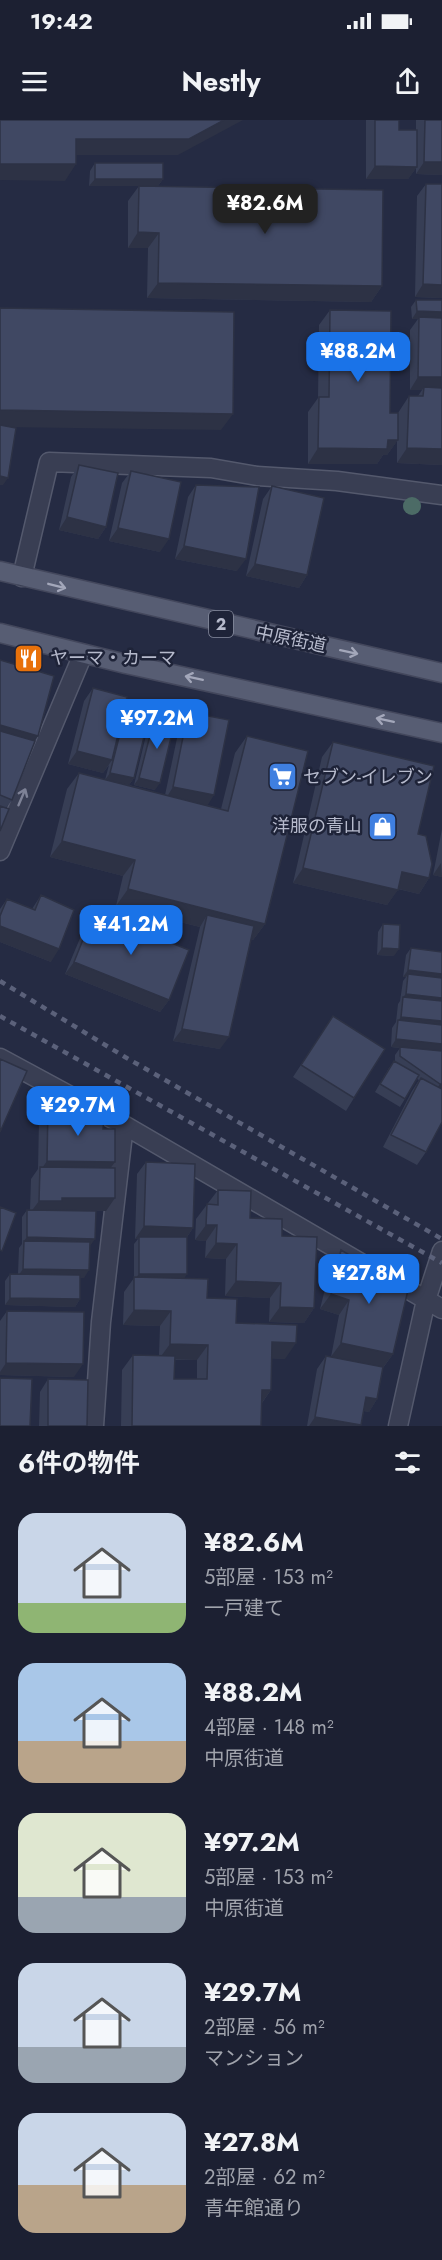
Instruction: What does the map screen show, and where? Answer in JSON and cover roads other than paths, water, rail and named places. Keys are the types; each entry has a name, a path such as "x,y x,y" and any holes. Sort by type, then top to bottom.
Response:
{"main road":[{"name":"中原街道","path":"0,571 442,673"},
{"path":"0,633 83,654 442,733"}],"street":[{"path":"22,577 49,462 212,468 257,476 337,482 442,495"},
{"path":"0,851 83,654"},
{"path":"0,1058 124,1125 434,1305"},
{"path":"94,1426 101,1322 124,1125"},
{"path":"398,1426 434,1305 442,1251"}],"railway":[{"path":"0,981 125,1057 442,1239"},
{"path":"0,1016 442,1263"}],"place":[{"name":"ヤーマ・カーマ","path":"29,658"},
{"name":"セブン-イレブン","path":"282,777"},
{"name":"洋服の青山","path":"383,826"}]}
